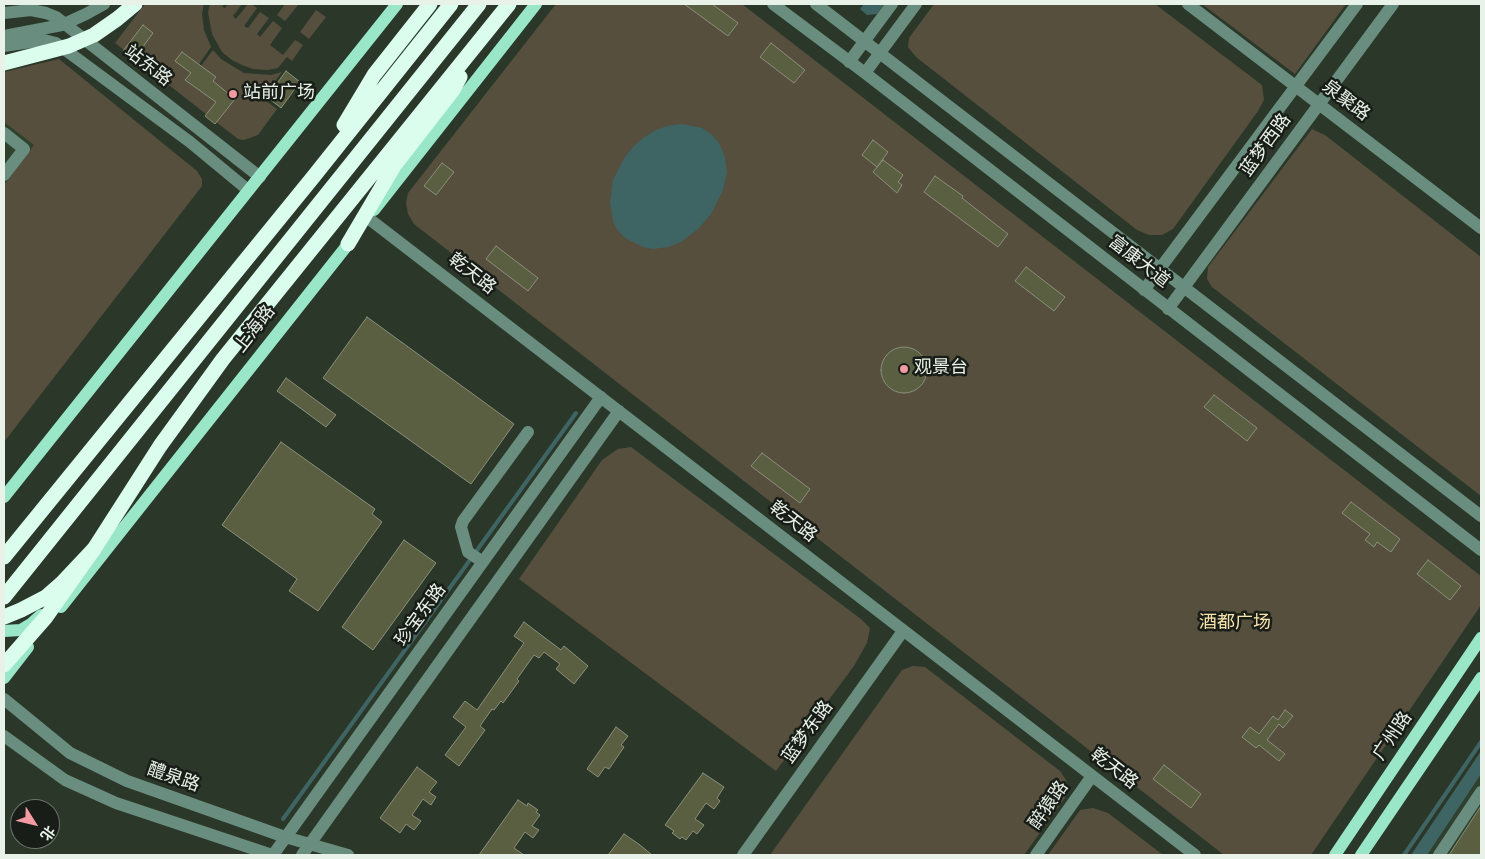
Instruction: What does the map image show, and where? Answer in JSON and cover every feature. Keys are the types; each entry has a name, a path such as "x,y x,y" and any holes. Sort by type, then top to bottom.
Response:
{"highway":[{"path":"4,63 77,43 94,35 135,4"},
{"path":"314,176 374,75 430,4"},
{"path":"4,558 451,4"},
{"name":"上海路","path":"4,597 478,4"},
{"path":"4,665 46,617 94,549 160,446 223,360 509,4"},
{"path":"348,244 394,166 453,90 482,37"},
{"path":"4,616 21,610 50,594 94,549"}],"main road":[{"path":"4,497 397,4"},
{"name":"上海路","path":"4,678 133,517 536,4"},
{"path":"4,504 46,445"},
{"path":"4,631 21,630 32,624 133,517"},
{"name":"广州路","path":"1335,855 1481,638"},
{"path":"1361,855 1481,678"}],"street":[{"path":"4,36 62,25 104,4"},
{"name":"富康大道","path":"773,4 865,73 1481,550"},
{"name":"富康大道","path":"816,4 1481,516"},
{"path":"849,62 892,4"},
{"path":"865,73 916,4"},
{"name":"泉聚路","path":"1188,4 1481,228"},
{"name":"蓝梦西路","path":"1144,290 1357,4"},
{"name":"蓝梦西路","path":"1168,308 1393,4"},
{"name":"站东路","path":"4,13 32,10 56,17 260,177"},
{"name":"站东路","path":"4,46 44,40 56,43 190,142 248,190"},
{"path":"4,133 24,149 4,175"},
{"name":"乾天路","path":"368,218 1194,855"},
{"name":"珍宝东路","path":"272,855 601,397"},
{"path":"302,855 619,411"},
{"path":"483,562 468,552 461,527 463,521 528,432"},
{"name":"蓝梦东路","path":"743,855 904,631"},
{"name":"醴泉路","path":"4,699 70,753 127,781 285,837 348,855"},
{"path":"4,736 65,780 108,799 272,855"},
{"name":"醉猿路","path":"1036,855 1092,776"},
{"path":"1438,855 1481,792"}],"shaded area":[{"path":"4,122 34,145 4,185"},
{"path":"1481,760 1481,855 1418,855"}],"green space":[{"path":"145,4 204,4 202,14 204,30 211,47 199,64 201,66 213,50 221,59 244,73 271,75 282,72 262,98 277,109 258,135 244,140 238,139 115,43"},
{"path":"210,4 224,4 222,7 225,8 228,4 242,4 233,16 236,19 248,4 257,8 244,26 248,28 260,12 269,18 257,34 260,37 273,21 282,28 270,45 283,55 295,40 303,45 292,61 287,57 278,68 268,70 253,69 242,65 222,52 212,34 208,12"},
{"path":"285,4 299,4 285,21 277,15"},
{"name":"酒都广场","path":"556,4 742,4 1481,576 1481,605 1311,855 1224,855 414,224 408,214 406,203 408,193"},
{"path":"934,4 1155,4 1262,85 1264,100 1173,229 1162,235 1149,235 1137,230 916,57 908,47 909,38"},
{"path":"1202,4 1346,4 1295,74"},
{"path":"316,10 326,17 309,39 300,32"},
{"path":"59,59 197,171 202,179 202,186 4,442 4,185 34,145 4,122 4,72"},
{"path":"1312,129 1325,135 1481,257 1481,496 1212,287 1207,279 1208,267"},
{"path":"631,447 861,619 870,628 867,643 854,666 776,771 519,579 602,460 618,449"},
{"path":"913,666 925,667 1060,771 1066,780 1067,795 1024,855 770,855 902,670"},
{"path":"1093,808 1108,813 1163,855 1048,855 1080,810"}],"water":[{"path":"864,4 884,4 877,14 867,15 860,9"},
{"path":"682,124 702,128 719,143 725,157 727,172 723,190 711,214 698,229 681,242 668,247 653,249 643,247 625,238 613,221 610,202 613,180 625,157 643,138 667,126"},
{"path":"1481,751 1481,774 1427,855 1411,855"}],"building":[{"path":"684,4 712,4 738,23 728,36"},
{"path":"143,25 153,33 134,59 123,51"},
{"path":"771,43 805,70 794,83 760,57"},
{"path":"182,52 216,77 213,81 235,99 215,124 205,116 216,102 185,80 191,73 175,61"},
{"path":"286,71 300,82 281,108 267,97"},
{"path":"873,140 888,152 877,167 862,155"},
{"path":"883,160 903,175 898,182 902,185 897,193 873,172"},
{"path":"442,163 454,172 436,195 424,186"},
{"path":"935,176 963,196 962,198 1008,234 998,247 924,192"},
{"path":"496,246 538,278 528,291 486,259"},
{"path":"1026,267 1065,297 1054,311 1015,281"},
{"path":"367,317 514,424 471,484 323,378"},
{"name":"观景台","path":"904,347 917,351 923,357 927,370 923,383 917,389 904,393 891,389 885,383 881,370 885,357 891,351"},
{"path":"286,378 336,415 326,427 277,391"},
{"path":"1214,395 1257,428 1247,441 1204,407"},
{"path":"281,442 375,509 372,514 382,522 318,611 289,591 297,579 222,525"},
{"path":"762,453 810,489 800,503 751,466"},
{"path":"1351,502 1400,539 1391,552 1377,542 1374,547 1365,540 1370,534 1342,513"},
{"path":"404,540 436,563 373,650 342,627"},
{"path":"1428,560 1461,586 1450,600 1417,574"},
{"path":"524,622 561,650 564,646 588,666 574,684 556,669 560,664 544,652 539,658 534,655 517,679 519,681 503,703 501,701 494,710 492,709 480,726 485,730 459,766 445,755 466,727 453,717 465,701 477,710 524,643 514,636"},
{"path":"1285,710 1293,716 1283,728 1279,724 1267,740 1285,754 1279,761 1259,745 1256,748 1242,737 1250,727 1259,734 1273,716 1278,720"},
{"path":"616,727 628,736 621,745 624,747 609,769 605,767 598,777 587,769"},
{"path":"1164,765 1201,794 1191,808 1153,779"},
{"path":"417,767 437,782 429,792 436,797 431,805 423,799 412,815 421,821 414,830 406,824 400,833 380,818"},
{"path":"703,773 724,787 717,798 720,801 714,809 706,803 695,819 704,825 697,834 693,831 686,840 682,837 680,839 672,833 674,831 665,825"},
{"path":"518,800 527,806 528,803 538,810 536,812 540,815 532,826 539,830 533,838 525,832 514,848 524,855 479,855"},
{"path":"1481,806 1481,855 1449,855"},
{"path":"624,834 640,845 652,855 608,855"}],"waterway":[{"path":"283,819 576,413"},
{"path":"1404,855 1481,742"}],"place":[{"name":"站前广场","path":"233,94"},
{"name":"观景台","path":"904,369"}]}
